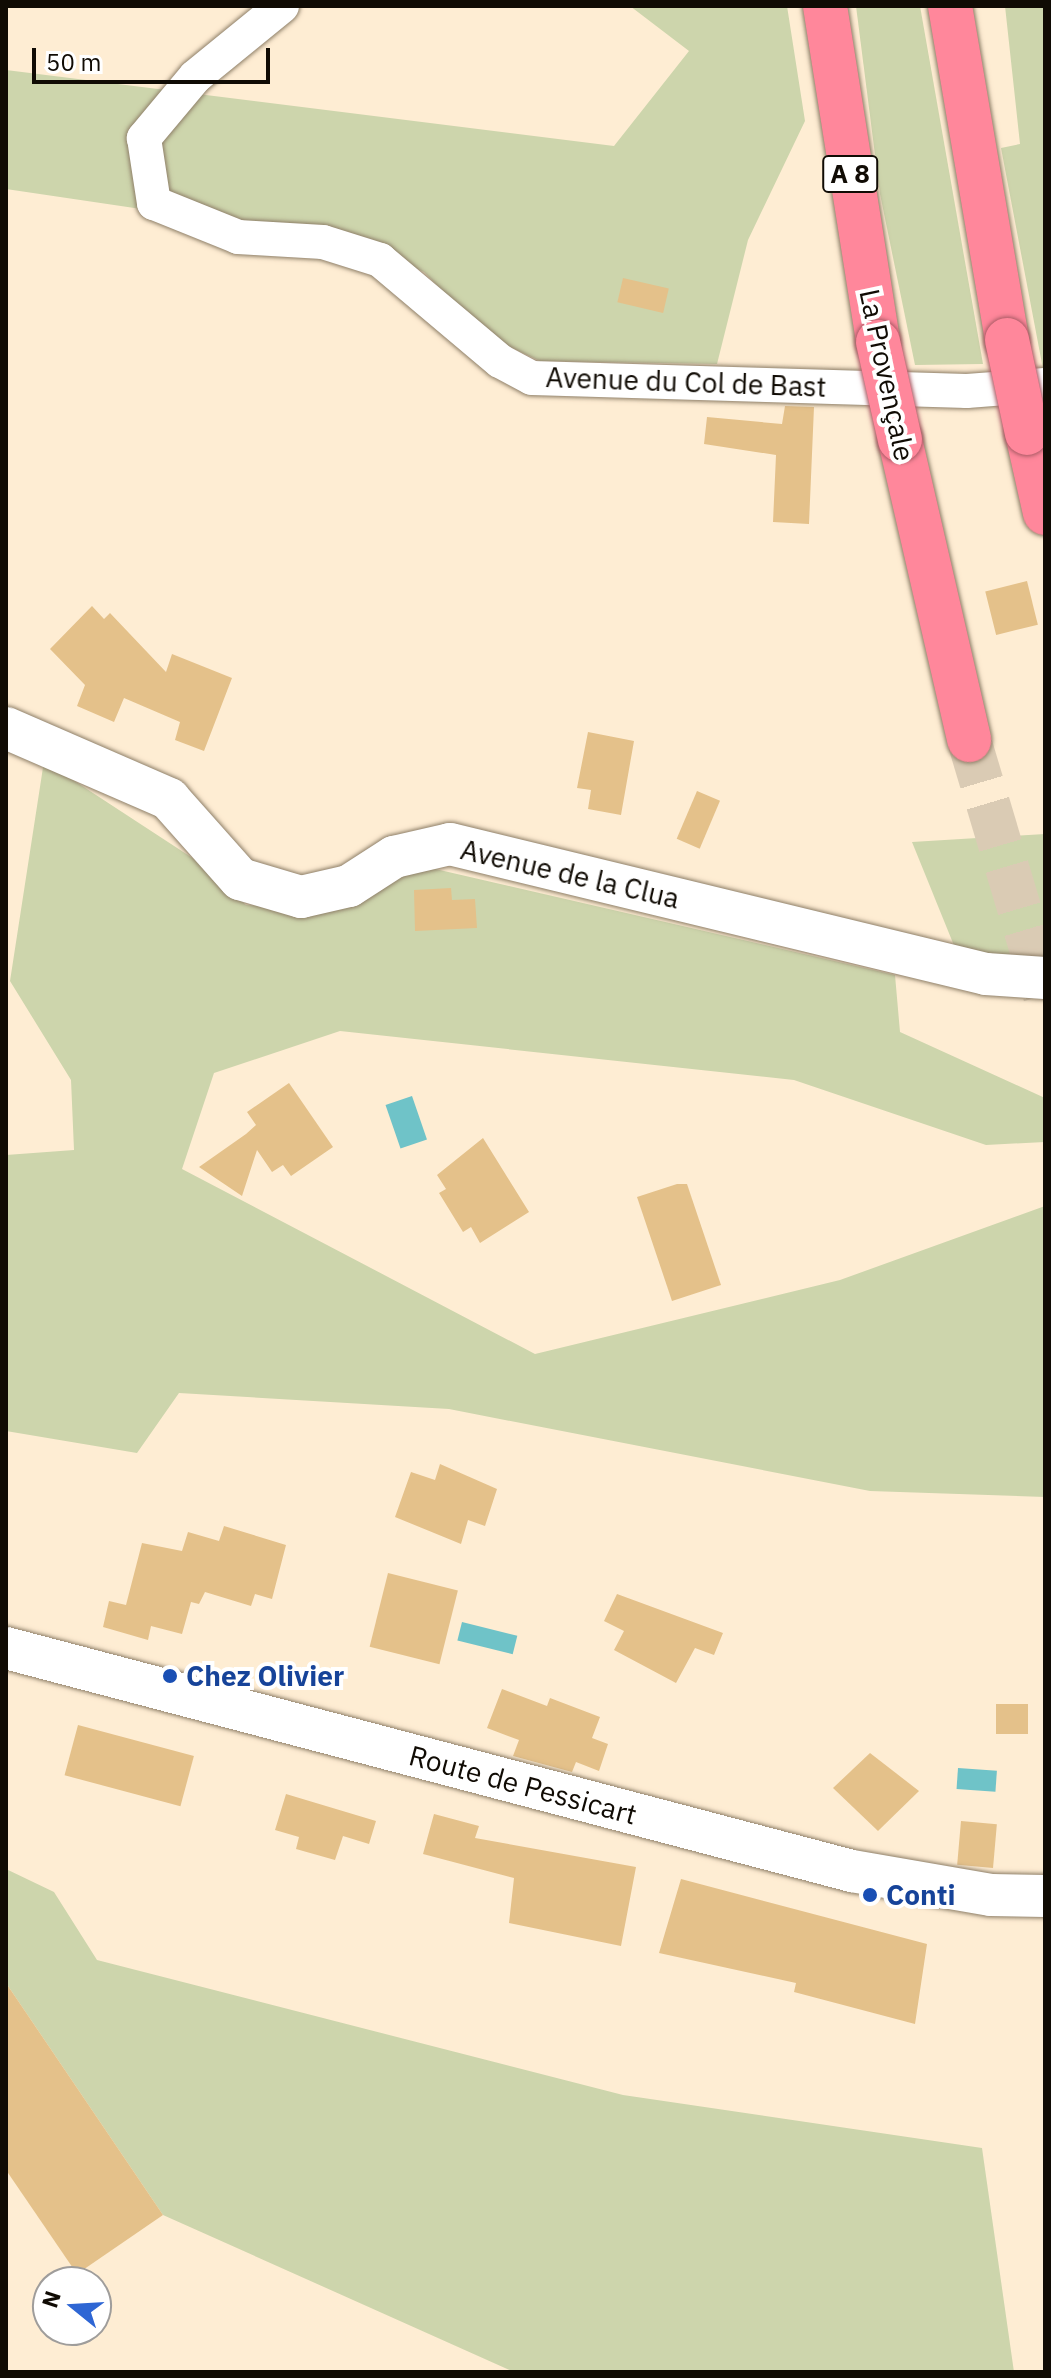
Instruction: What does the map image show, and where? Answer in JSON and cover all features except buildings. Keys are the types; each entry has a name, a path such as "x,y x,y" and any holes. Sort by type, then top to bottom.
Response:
{"highway":[{"name":"La Provençale","path":"825,6 878,342 969,740"},
{"path":"950,6 1007,340 1045,513"}],"street":[{"name":"Avenue du Col de Bast","path":"282,6 195,77 144,138 154,203 238,237 323,242 380,260 500,361 532,378 967,391 1045,385"},
{"name":"Avenue de la Clua","path":"6,728 169,799 240,879 301,897 349,886 394,857 450,844 986,974 1045,978"},
{"name":"Route de Pessicart","path":"6,1648 865,1874 991,1895 1045,1896"}],"green space":[{"path":"630,6 787,6 805,121 748,240 717,364 540,361 487,336 424,272 358,241 6,189 6,70 614,146 689,51"},
{"path":"856,6 920,6 983,364 915,365 880,194"},
{"path":"1005,6 1045,6 1043,369 1001,148 1020,144"},
{"path":"44,761 194,859 246,905 336,909 418,865 895,975 900,1032 1045,1098 1045,1142 986,1145 794,1080 340,1031 214,1073 182,1169 535,1354 840,1280 1045,1206 1045,1497 870,1491 449,1409 179,1393 137,1453 6,1431 6,1155 74,1150 71,1080 10,981"},
{"path":"1045,834 1045,962 955,948 912,842"},
{"path":"6,1869 54,1892 97,1960 623,2095 982,2148 1014,2372 514,2372 163,2215 6,1983"}],"water":[{"path":"412,1096 427,1139 401,1149 386,1105"},
{"path":"462,1622 517,1636 513,1654 457,1640"},
{"path":"958,1768 997,1771 995,1792 957,1789"}],"tunnel":[{"path":"969,740 1045,995"}],"place":[{"name":"Chez Olivier","path":"170,1676"},
{"name":"Conti","path":"870,1895"}]}
